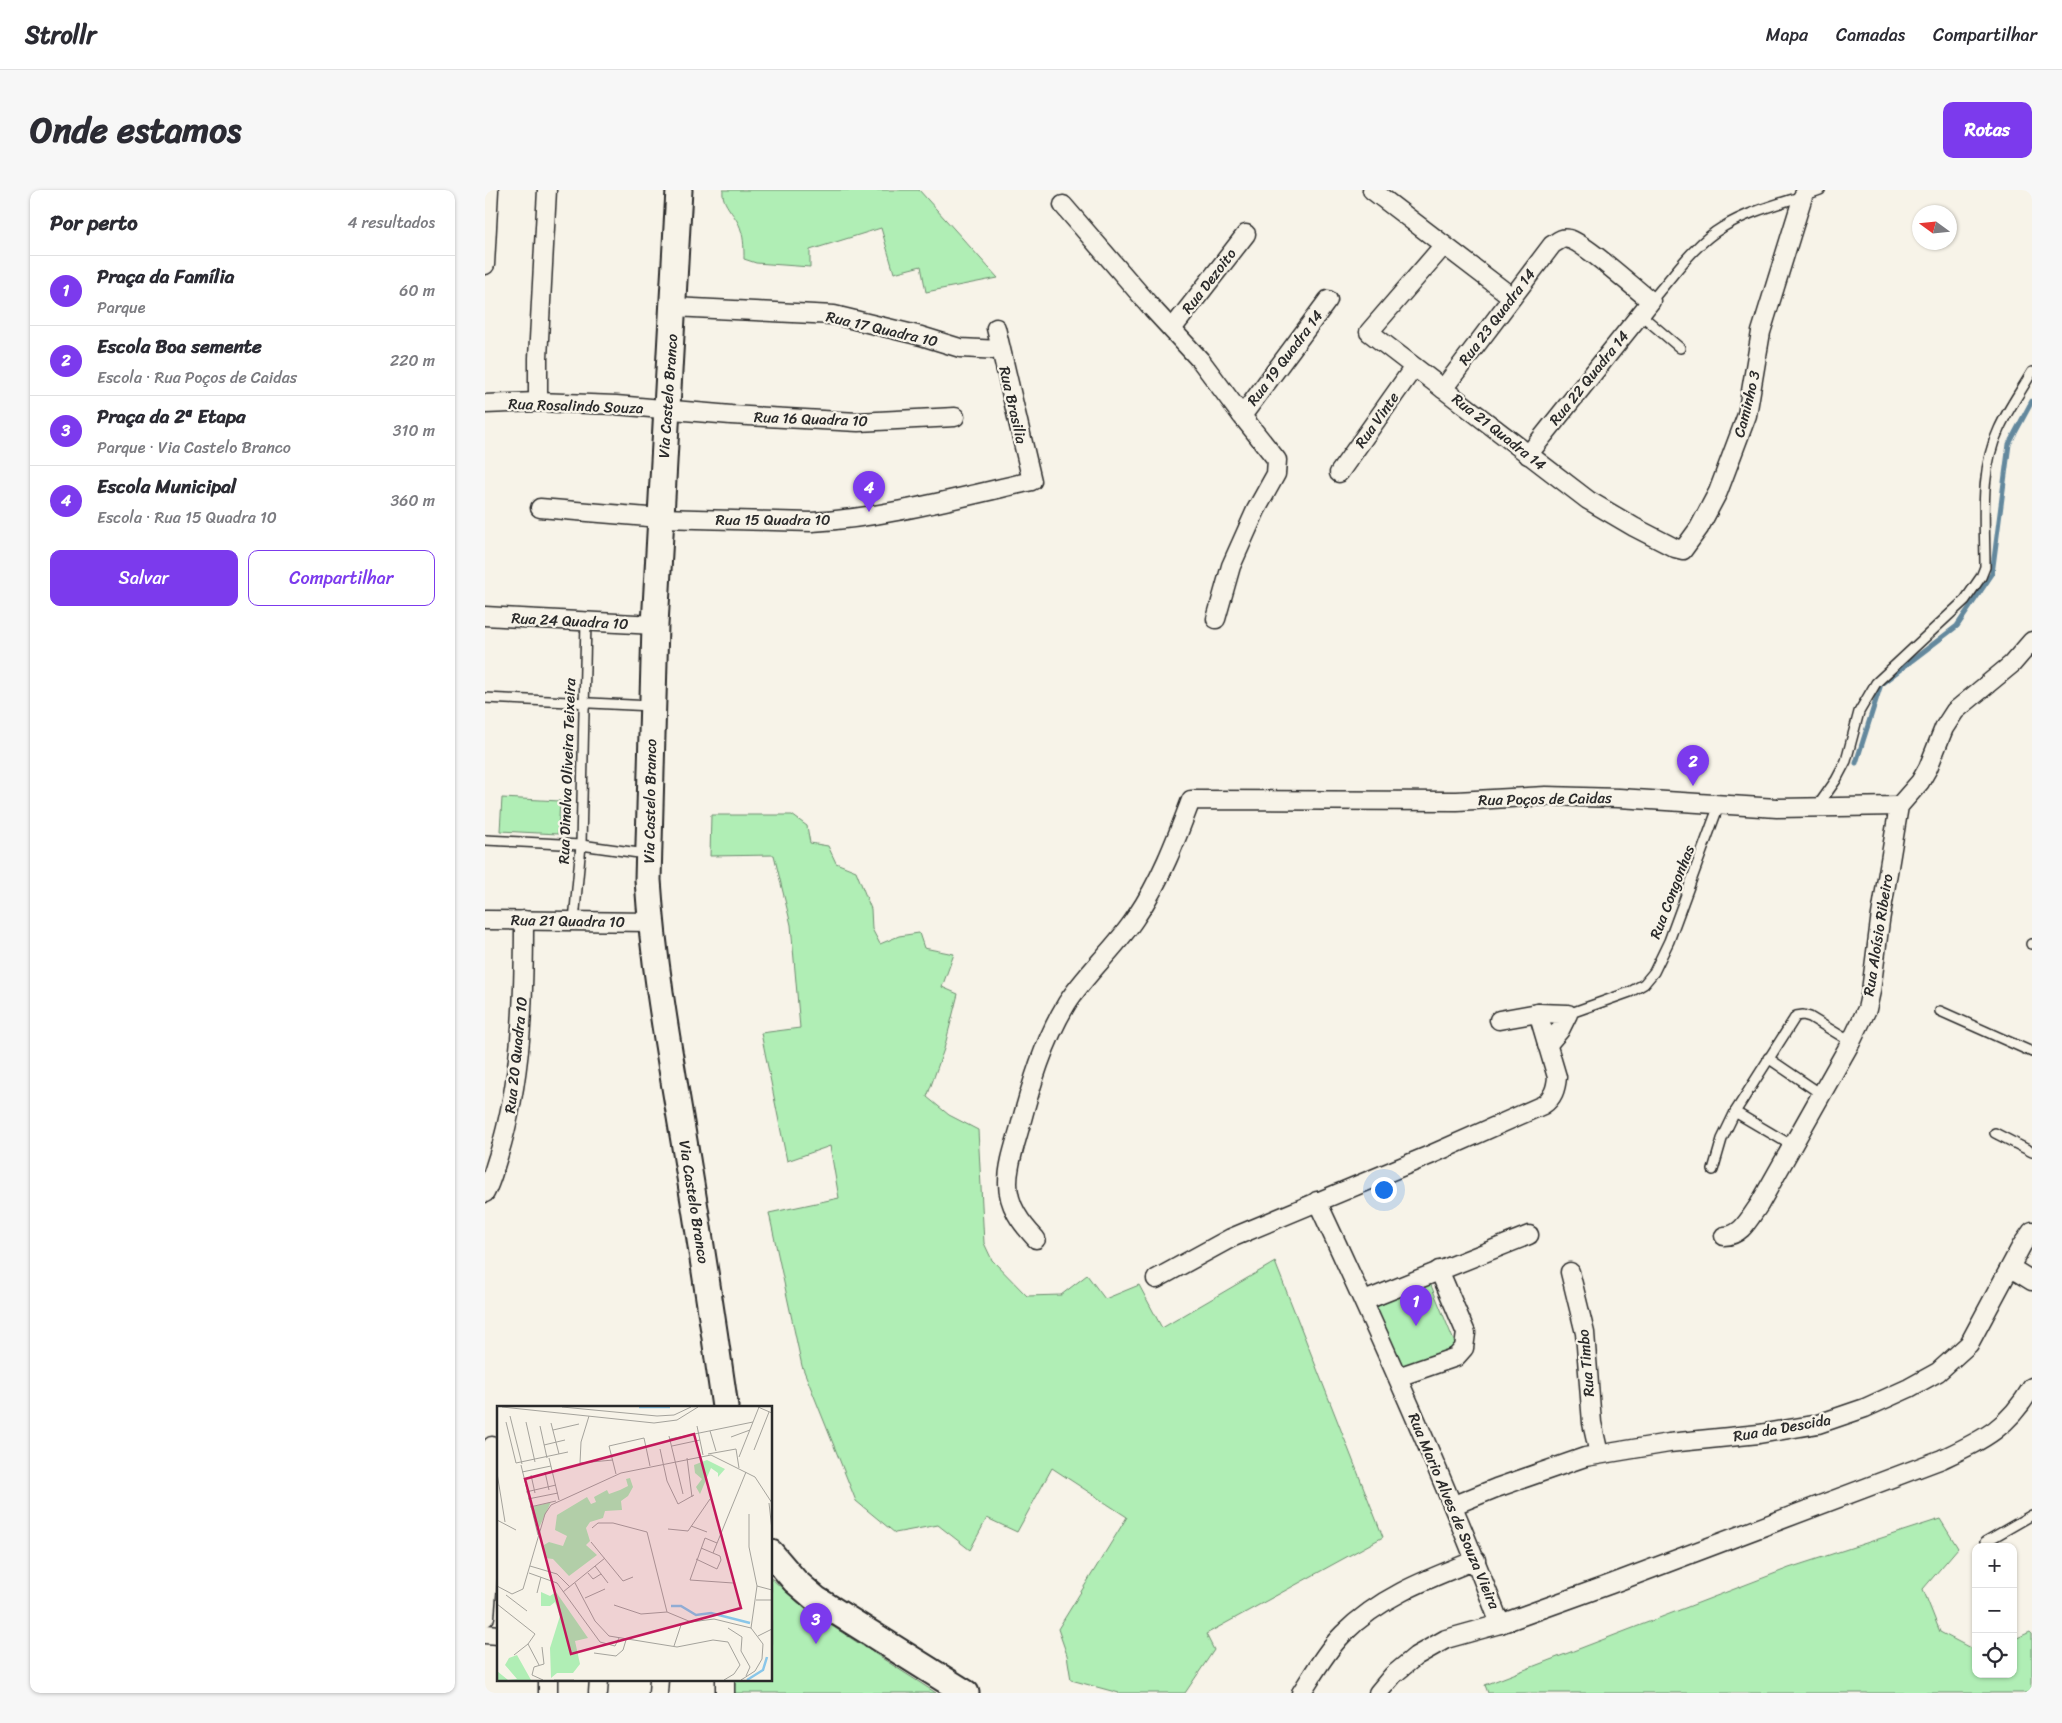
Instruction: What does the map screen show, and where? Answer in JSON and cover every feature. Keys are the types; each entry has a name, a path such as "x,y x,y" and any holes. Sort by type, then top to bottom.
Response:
{"main road":[{"name":"Via Castelo Branco","path":"679,190 655,625 649,854 651,922 664,1024 710,1299 725,1406"},
{"path":"773,1555 795,1582 816,1599 966,1693"}],"street":[{"path":"485,266 489,190"},
{"path":"538,402 538,358 547,190"},
{"path":"1372,190 1512,297"},
{"name":"Caminho 3","path":"1634,527 1675,548 1683,550 1692,540 1708,511 1733,457 1747,415 1761,332 1803,196"},
{"path":"1063,205 1151,308 1201,361 1277,460 1278,468 1256,510 1231,566 1215,619"},
{"name":"Rua Dezoito","path":"1172,329 1246,234"},
{"name":"Rua 23 Quadra 14","path":"1443,389 1552,245 1560,239 1567,238 1575,241 1646,308"},
{"name":"Rua 21 Quadra 14","path":"1444,245 1369,332 1588,500 1634,527"},
{"name":"Rua 19 Quadra 14","path":"1242,416 1328,300"},
{"name":"Rua 17 Quadra 10","path":"673,306 834,315 921,336 960,348 1001,350"},
{"name":"Rua 22 Quadra 14","path":"1528,455 1646,308"},
{"name":"Rua Brasilia","path":"995,328 1032,481"},
{"name":"Rua Vinte","path":"1339,473 1414,367"},
{"name":"Rua Rosalindo Souza","path":"485,404 538,402 667,408"},
{"name":"Rua 16 Quadra 10","path":"667,408 731,415 857,422 955,417"},
{"name":"Rua 15 Quadra 10","path":"540,508 595,511 660,518 757,522 833,521 933,503 1032,481"},
{"name":"Rua 24 Quadra 10","path":"485,616 655,625"},
{"path":"1899,806 1920,782 1928,768 1944,728 1955,711 2012,664 2032,641"},
{"name":"Rua Poços de Caidas","path":"1036,1239 1023,1225 1013,1207 1008,1184 1012,1155 1026,1102 1048,1039 1068,1002 1136,918 1151,893 1191,800 1457,801 1546,796 1619,798 1777,808 1899,806"},
{"name":"Rua Aloísio Ribeiro","path":"1724,1236 1735,1234 1759,1205 1791,1145 1851,1042 1867,1009 1899,806"},
{"name":"Rua 21 Quadra 10","path":"485,920 651,922"},
{"name":"Rua 20 Quadra 10","path":"487,1190 508,1122 516,1074 522,1028 524,920"},
{"path":"1155,1279 1231,1238 1430,1155 1543,1105 1549,1100 1556,1087 1554,1063 1547,1045 1539,1013"},
{"path":"1499,1020 1539,1013 1568,1014 1559,1030 1547,1045"},
{"name":"Rua Mario Alves de Souza Vieira","path":"1317,1201 1364,1301 1454,1505 1500,1624 1447,1639 1416,1656 1393,1675 1378,1693"},
{"name":"Rua da Descida","path":"1454,1505 1542,1471 1599,1454 1669,1443 1759,1434 1818,1424 1865,1408 1891,1396 1938,1372 1969,1344 2022,1245 2032,1231"},
{"path":"1364,1301 1529,1235"},
{"path":"2011,1268 2032,1281"},
{"path":"1398,1377 1456,1357 1464,1348 1465,1334 1439,1270"},
{"name":"Rua Timbo","path":"1571,1272 1585,1333 1592,1423 1599,1454"},
{"path":"1500,1624 1942,1459 1983,1439 2011,1417 2029,1397"},
{"path":"485,1617 489,1566 492,1446"},
{"path":"1301,1693 1329,1650 1364,1615 1389,1597 1414,1584 1476,1560"},
{"path":"548,1680 548,1693"},
{"path":"598,1693 599,1680"},
{"path":"658,1693 659,1680"},
{"path":"725,1680 725,1693"}],"lane":[{"path":"1679,348 1646,308 1687,260 1709,237 1738,218 1820,190"},
{"path":"1817,808 1846,762 1859,712 1875,683 1965,600 1981,577 1985,567 1986,483 1989,456 1998,430 2032,372"},
{"name":"Rua Dinalva Oliveira Teixeira","path":"574,921 581,845 586,622"},
{"path":"485,698 653,706"},
{"name":"Rua Congonhas","path":"1568,1014 1611,1000 1644,984 1654,972 1669,941 1719,805"},
{"path":"485,840 581,845 649,854"},
{"path":"1940,1011 2032,1052"},
{"path":"1713,1170 1723,1139 1735,1112 1796,1016 1810,1017 1851,1042"},
{"path":"1768,1058 1821,1094"},
{"path":"1735,1112 1791,1145"},
{"path":"1995,1133 2032,1152"},
{"path":"1985,1542 2032,1515"}],"green space":[{"path":"723,190 919,190 998,278 926,292 921,266 894,273 881,228 810,250 810,267 756,263 744,259 741,230 724,200"},
{"path":"502,798 560,801 558,834 500,831"},
{"path":"711,815 792,815 807,826 810,843 828,846 836,863 856,871 871,909 872,929 880,944 899,936 919,933 924,948 954,954 942,987 958,994 944,1049 927,1097 949,1115 978,1130 984,1243 992,1260 1027,1296 1061,1295 1087,1275 1105,1299 1139,1285 1162,1328 1275,1262 1383,1537 1206,1634 1214,1650 1185,1693 1119,1693 1071,1680 1067,1655 1058,1629 1127,1517 1052,1468 1017,1532 987,1518 970,1550 938,1525 895,1533 856,1501 802,1366 769,1213 839,1198 830,1146 787,1161 761,1033 800,1028 791,925 774,855 710,856"},
{"path":"1430,1283 1456,1346 1403,1369 1376,1307"},
{"path":"1940,1519 1958,1548 1923,1589 1940,1632 1972,1649 1972,1678 2017,1678 2017,1638 2030,1632 2032,1634 2032,1693 1488,1693 1485,1685 1789,1568"},
{"path":"773,1580 804,1608 936,1693 734,1693 735,1680 773,1680"}],"waterway":[{"path":"1856,763 1881,684 1957,626 1992,574 2009,444 2032,401"}],"place":[{"name":"Escola Municipal","path":"869,512"},
{"name":"Escola Boa semente","path":"1693,786"},
{"name":"Praça da Família","path":"1416,1326"},
{"name":"Praça da 2ª Etapa","path":"816,1644"}]}
